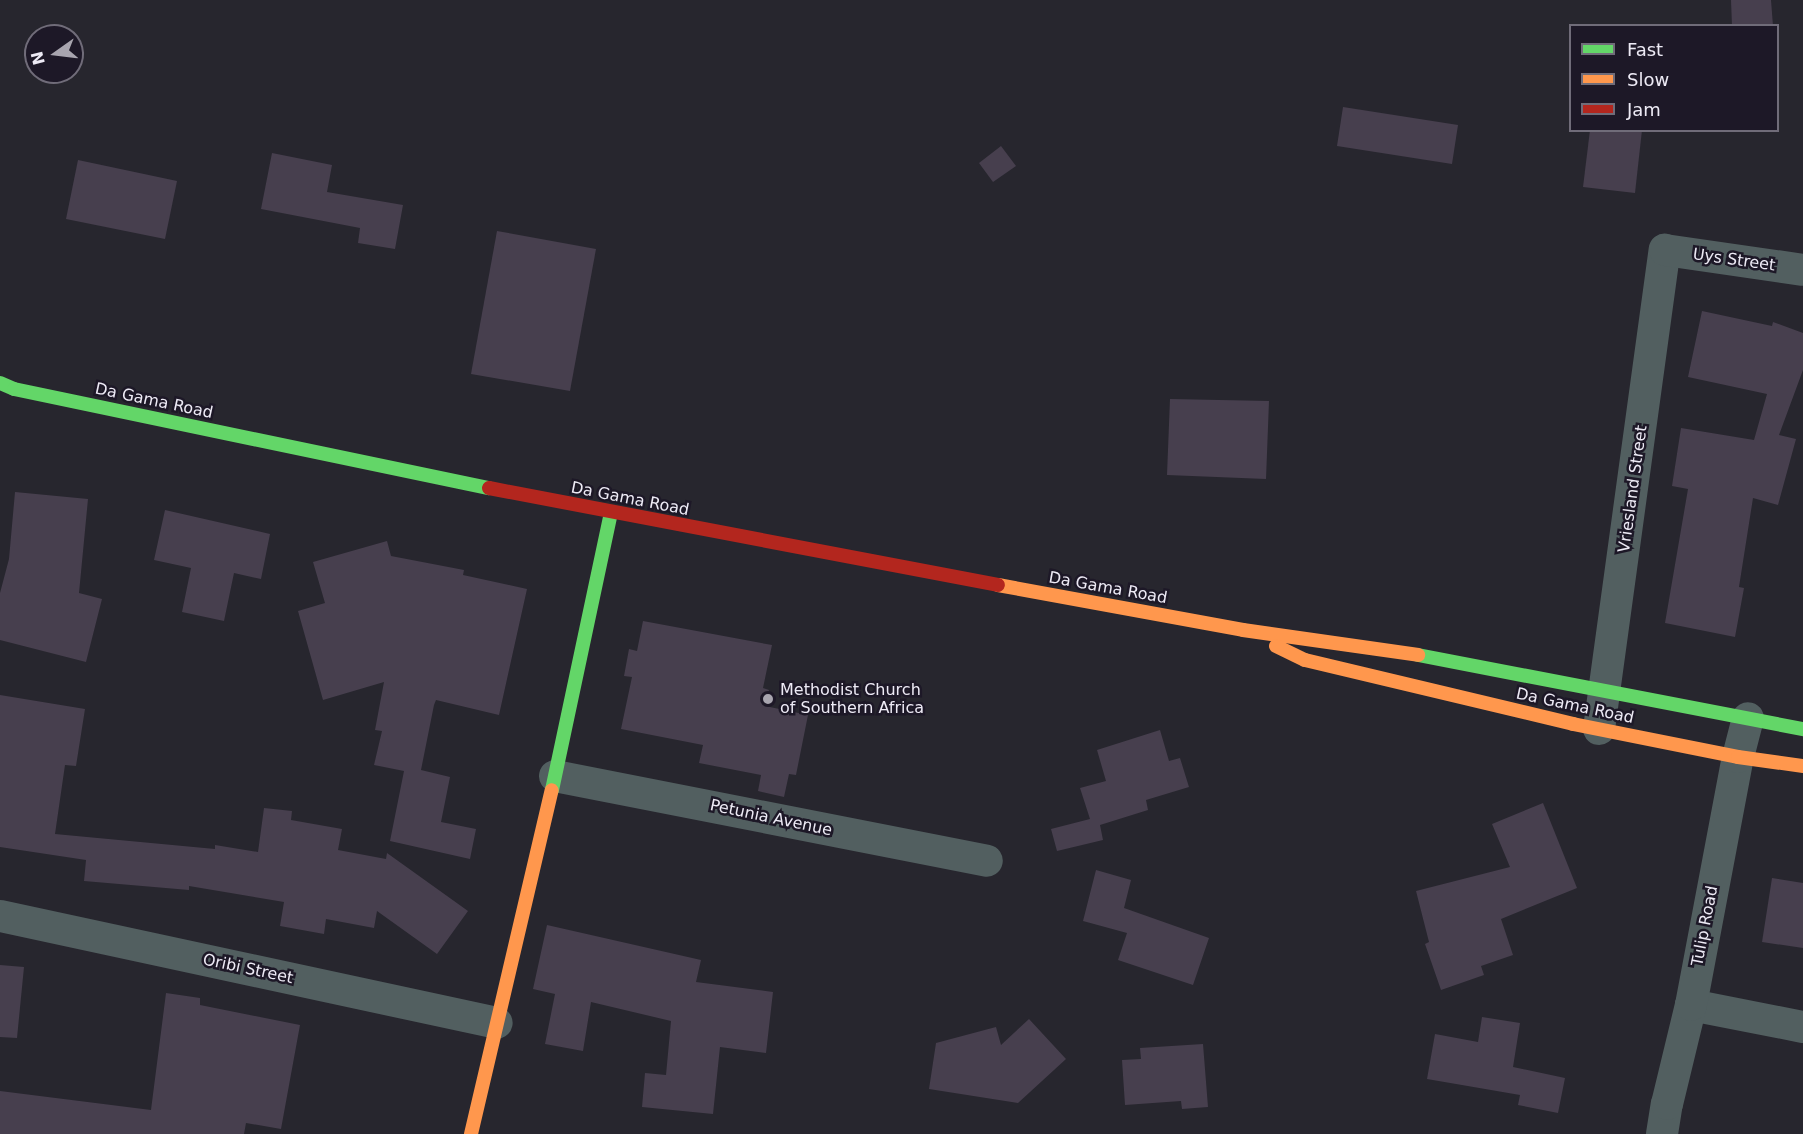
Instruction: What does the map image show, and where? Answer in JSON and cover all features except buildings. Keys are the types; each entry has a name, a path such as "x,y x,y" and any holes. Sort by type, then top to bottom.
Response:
{"street":[{"name":"Uys Street","path":"1665,250 1803,270"},
{"name":"Vriesland Street","path":"1599,729 1606,692 1665,250"},
{"name":"Da Gama Road","path":"0,383 7,389 611,513 1243,630 1405,653 1803,729"},
{"path":"471,1134 555,776 611,513"},
{"name":"Da Gama Road","path":"1243,630 1305,660 1599,729 1738,757 1803,766"},
{"name":"Tulip Road","path":"1662,1134 1690,1005 1738,757 1748,718"},
{"name":"Petunia Avenue","path":"555,776 722,807 987,861"},
{"name":"Oribi Street","path":"0,916 497,1023"},
{"path":"1690,1005 1803,1027"}],"traffic: fast":[{"path":"0,383 14,389 489,488"},
{"path":"552,790 611,513"},
{"path":"1418,655 1803,729"}],"traffic: slow":[{"path":"998,585 1243,630 1418,655"},
{"path":"1276,646 1305,660 1573,724 1738,757 1803,766"},
{"path":"471,1134 552,790"}],"traffic: jam":[{"path":"489,488 998,585"}],"place":[{"name":"Methodist Church of Southern Africa","path":"768,699"}]}
